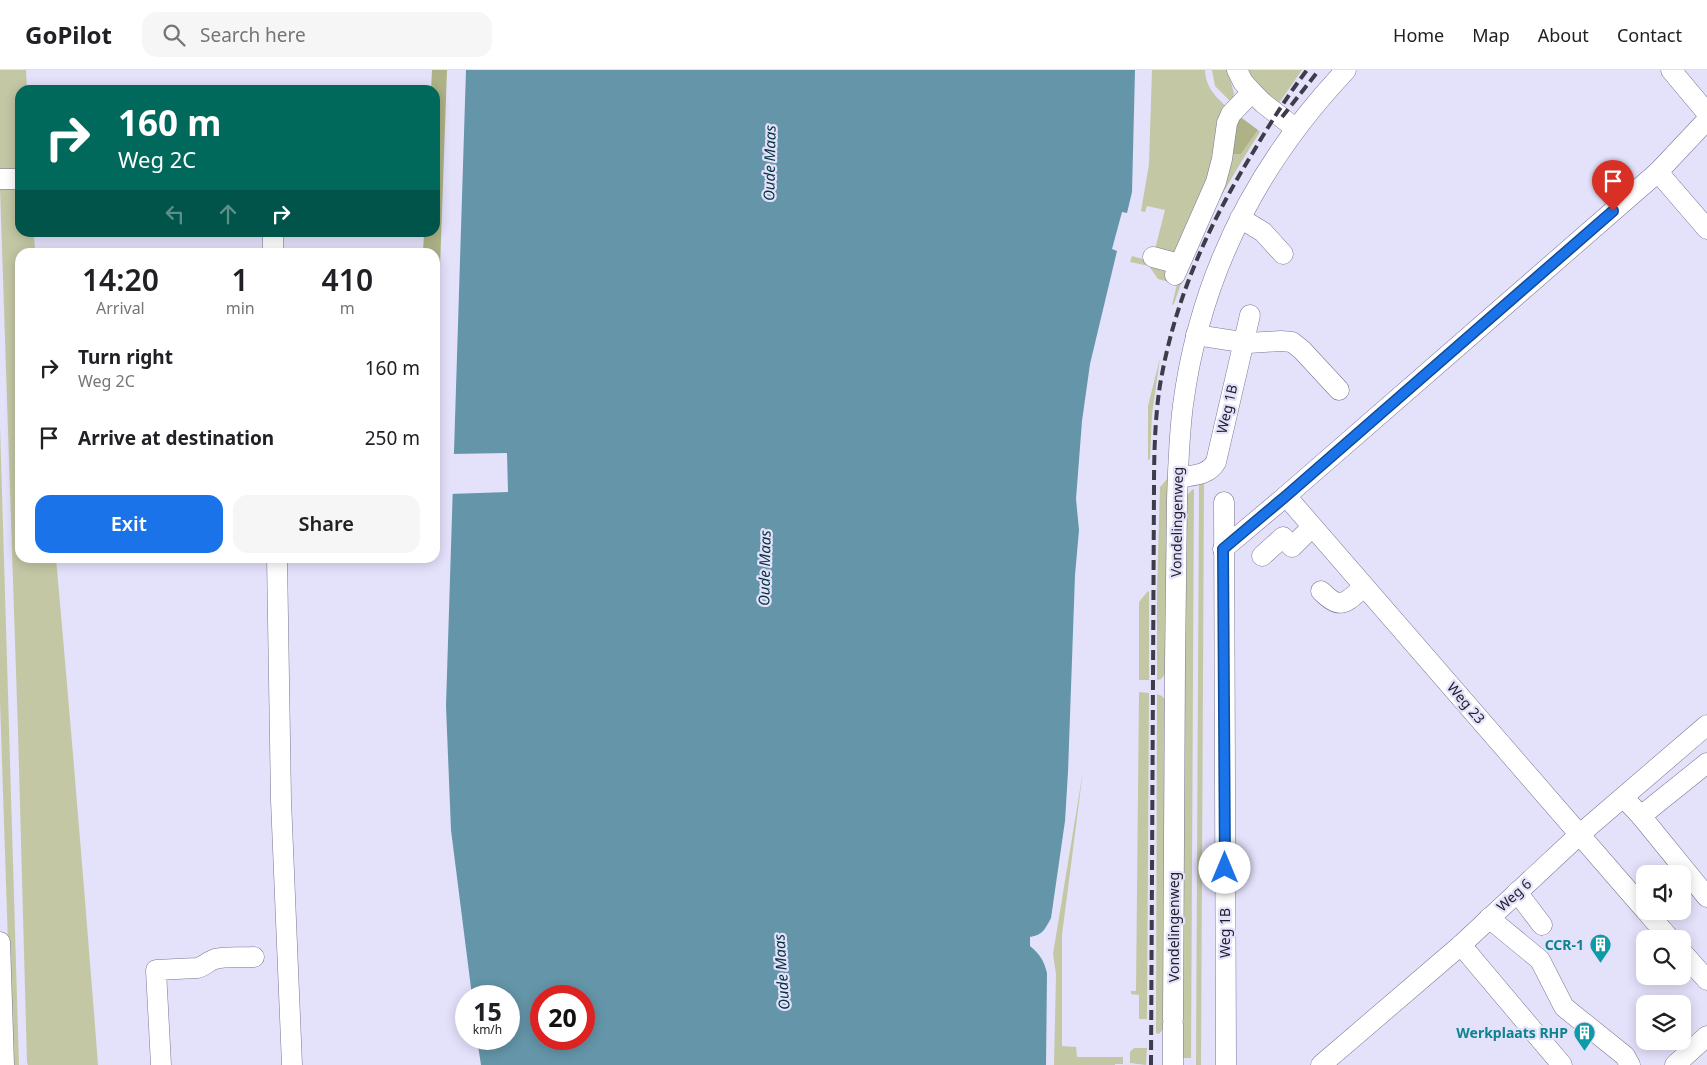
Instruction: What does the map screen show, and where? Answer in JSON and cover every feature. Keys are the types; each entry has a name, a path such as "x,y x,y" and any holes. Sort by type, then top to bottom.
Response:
{"street":[{"path":"1237,70 1243,82 1263,103 1296,128"},
{"name":"Vondelingenweg","path":"1173,1065 1176,548 1183,405 1196,335 1214,276 1240,218 1254,191 1296,128 1346,70"},
{"path":"1671,70 1707,113"},
{"path":"1153,257 1177,269 1216,182 1231,114 1252,92"},
{"path":"1223,549 1658,172 1707,120"},
{"path":"1658,172 1707,229"},
{"path":"0,179 15,178"},
{"path":"1240,218 1263,232 1283,254"},
{"name":"Weg 1B","path":"1178,478 1206,472 1212,469 1216,462 1250,315"},
{"path":"1196,335 1243,343 1281,340 1297,345 1339,390"},
{"name":"Weg 23","path":"1286,496 1636,900"},
{"name":"Weg 1B","path":"1224,502 1226,1065"},
{"path":"1262,556 1284,537 1292,547 1312,527"},
{"path":"278,563 281,800 292,1065"},
{"path":"1321,591 1331,601 1338,604 1345,602 1364,587"},
{"name":"Weg 6","path":"1321,1065 1461,945 1579,835 1707,725"},
{"path":"1641,816 1707,763"},
{"path":"1624,798 1707,897"},
{"path":"1517,892 1542,924"},
{"path":"1489,918 1540,960 1564,1007 1625,1056 1630,1065"},
{"name":"Weg 23","path":"1654,920 1662,930"},
{"path":"0,942 4,1065"},
{"path":"1461,945 1562,1065"},
{"path":"161,1065 156,970 197,968 202,967 211,960 254,957"},
{"path":"1691,962 1707,980"},
{"path":"1676,1065 1707,1036"}],"green space":[{"path":"0,70 26,70 27,85 15,85 15,237 34,237 35,248 15,248 15,563 56,563 98,1065 28,1065 27,1062 0,188"},
{"path":"432,70 447,70 440,268 440,248 423,248 424,237 440,237 440,85 431,85"},
{"path":"1152,70 1205,70 1207,82 1212,91 1228,108 1217,158 1178,254 1154,253 1165,210 1147,206 1145,212 1141,211 1149,164"},
{"path":"1212,70 1228,70 1234,94 1232,103 1215,86"},
{"path":"1245,70 1302,70 1279,103 1266,95"},
{"path":"1235,113 1258,130 1241,154 1234,154 1230,151"},
{"path":"1258,130 1260,132 1211,215 1172,305 1177,284 1158,279 1149,266 1130,262 1132,256 1167,266 1229,144 1241,154"},
{"path":"1160,358 1152,414 1150,459 1148,460 1148,406"},
{"path":"0,425 19,1065 12,1065 0,701"},
{"path":"1169,477 1166,673 1161,679 1157,680 1160,487"},
{"path":"1207,482 1204,484 1201,1065 1196,1065 1199,483"},
{"path":"1193,489 1191,1058 1181,1058 1185,497"},
{"path":"1148,591 1149,680 1139,680 1139,602"},
{"path":"1139,692 1149,693 1147,1019 1139,1019 1139,995 1131,994 1131,991 1136,991"},
{"path":"1157,694 1166,701 1165,1027 1159,1034 1156,1033"},
{"path":"1083,771 1062,935 1062,1046 1076,1047 1077,1057 1123,1057 1123,1064 1115,1065 1054,1065 1056,974 1053,954"},
{"path":"1134,1048 1147,1048 1146,1065 1130,1063 1130,1052"}],"water":[{"name":"Oude Maas","path":"466,70 1135,70 1132,192 1127,213 1122,212 1112,249 1117,251 1090,364 1082,421 1076,499 1079,530 1075,575 1065,821 1051,918 1041,933 1030,937 1030,946 1041,958 1047,973 1046,1065 481,1065 479,1050 520,1050 520,985 471,985 451,830 446,706"}],"pier":[{"path":"507,453 508,492 450,494 451,454"}],"railway":[{"path":"1151,1065 1154,474 1160,385 1175,322 1196,262 1209,233 1238,177 1286,99 1307,70"},
{"path":"1282,117 1319,70"}],"place":[{"name":"CCR-1","path":"1600,964"},
{"name":"Werkplaats RHP","path":"1584,1052"}],"route":[{"path":"1225,868 1223,549 1613,211"}]}
